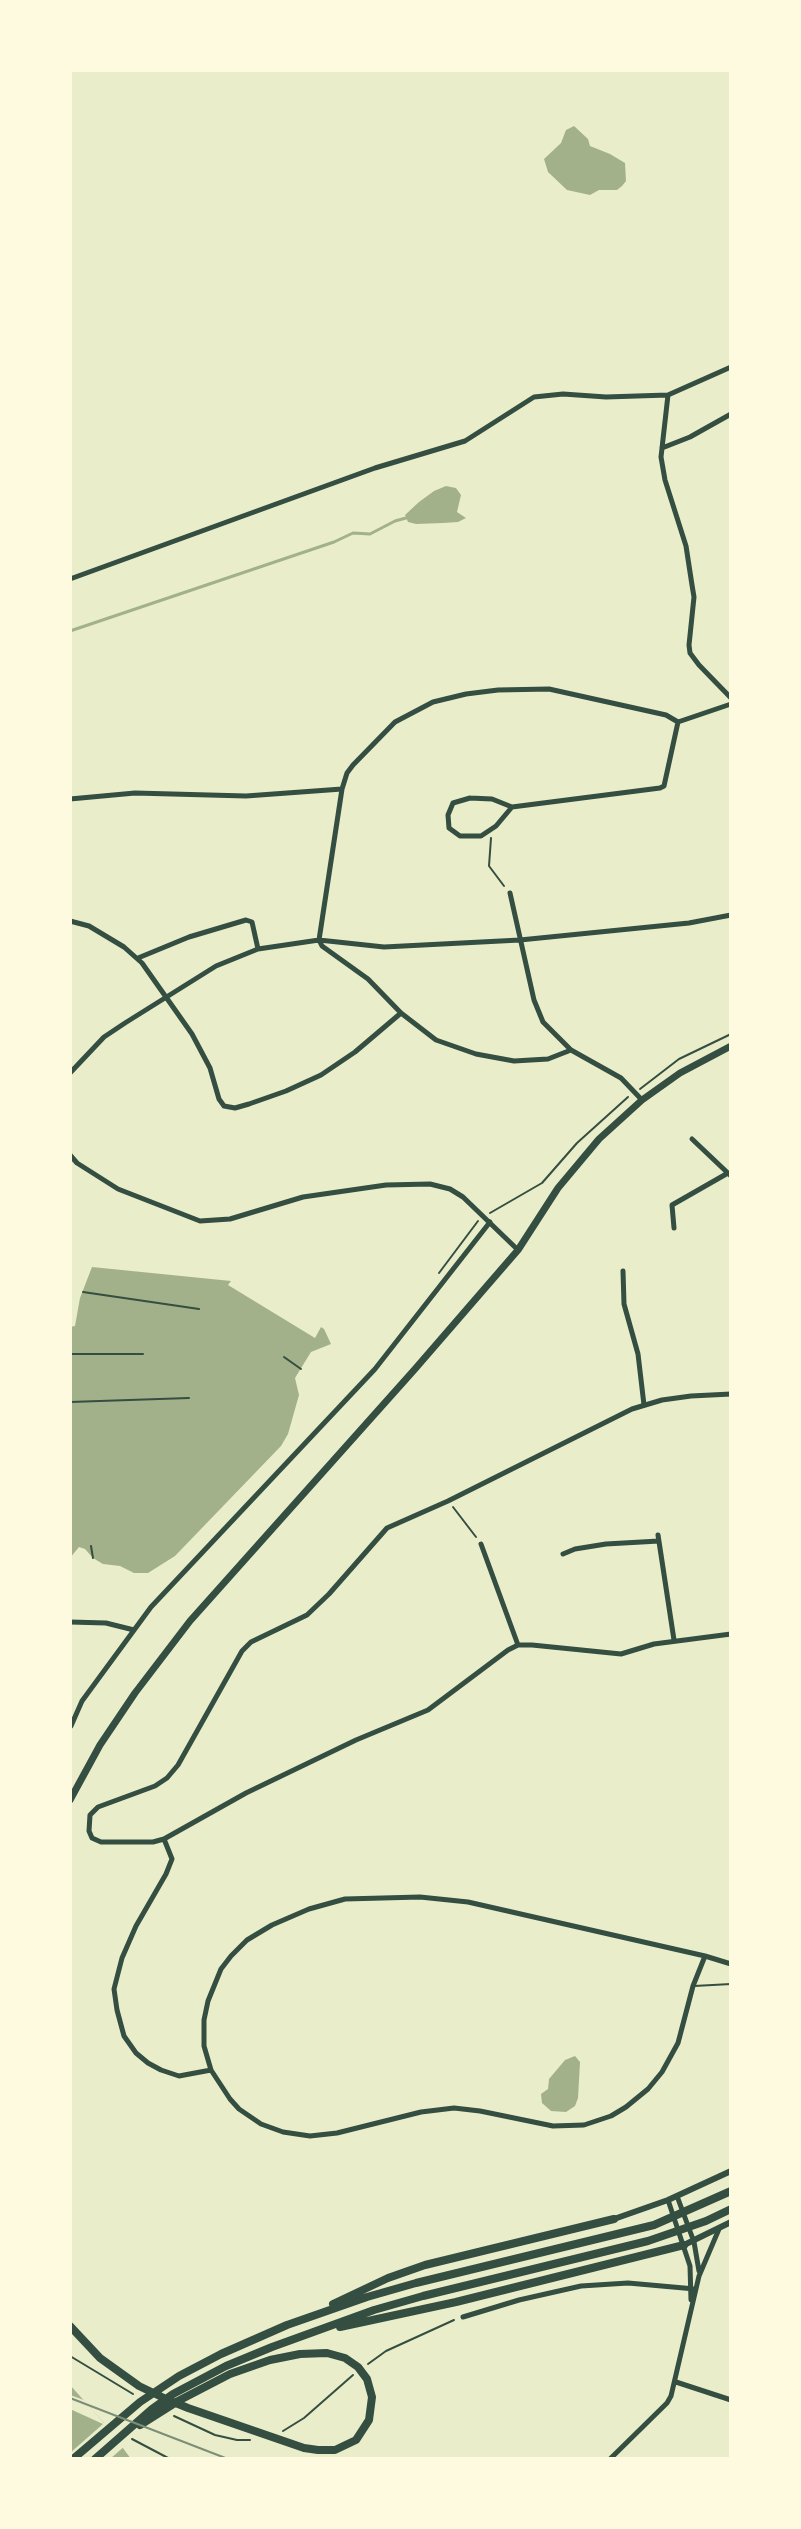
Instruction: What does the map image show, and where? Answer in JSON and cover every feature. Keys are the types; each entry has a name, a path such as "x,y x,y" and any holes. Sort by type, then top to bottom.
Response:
{"main road":[{"path":"70,1800 126,1706 190,1621 518,1250 558,1188 599,1139 642,1100 680,1073 731,1046"},
{"path":"73,2459 159,2388 221,2354 307,2318 416,2283 654,2225 731,2191"},
{"path":"95,2459 126,2434 228,2370 315,2331 423,2296 648,2241 731,2209"},
{"path":"307,2318 355,2292 411,2269 614,2219"},
{"path":"315,2331 380,2320 683,2242"},
{"path":"70,2326 108,2366 139,2386 188,2408 293,2445 318,2450 342,2448 356,2440 369,2420 372,2397 369,2384 351,2361 339,2355 300,2354 228,2370"}],"street":[{"path":"70,579 375,468 465,441 534,397 563,394 606,397 668,395 731,367"},
{"path":"668,395 661,457 674,513 686,546 694,597 690,653 731,701 678,722"},
{"path":"662,448 690,437 731,414"},
{"path":"571,1050 548,1059 514,1061 495,1059 436,1040 401,1013 368,979 327,951 319,940 347,773 406,714 433,702 466,694 549,689 666,715 678,722"},
{"path":"512,807 492,829 481,836 460,836 449,828 448,815 453,803 470,798 492,799 512,807 660,788 664,786 678,722"},
{"path":"70,799 135,793 246,796 342,789"},
{"path":"510,893 534,1000 543,1022 571,1050 621,1078 642,1100"},
{"path":"70,1073 104,1037 216,966 258,949 319,940 384,947 520,940 689,923 731,915"},
{"path":"138,958 189,937 246,920 252,922 258,949"},
{"path":"70,921 89,926 138,958 192,1034 210,1068 224,1106 235,1108 321,1075 355,1052 401,1013"},
{"path":"674,1228 672,1205 730,1175 692,1139"},
{"path":"70,1155 77,1163 118,1189 200,1221 230,1219 303,1197 386,1185 420,1184 450,1189 463,1197 518,1250"},
{"path":"71,1726 82,1701 171,1583 375,1369 490,1222"},
{"path":"623,1271 624,1304 638,1354 644,1405"},
{"path":"731,1394 691,1396 644,1405 387,1528 307,1615 251,1642 242,1651 178,1765 167,1778 144,1791 98,1807 90,1815 89,1831 92,1838 101,1842 153,1842 164,1839 246,1793 356,1740 428,1710 518,1645 621,1654 674,1640 731,1634"},
{"path":"563,1554 575,1549 659,1538 674,1640"},
{"path":"481,1544 518,1645"},
{"path":"70,1622 106,1623 134,1630"},
{"path":"164,1839 172,1859 122,1958 114,1989 117,2010 124,2036 148,2063 179,2076 211,2070"},
{"path":"705,1956 693,1986 678,2043 662,2072 648,2089 626,2107 584,2125 553,2126 454,2108 421,2112 337,2133 299,2135 261,2124 230,2099 211,2070 204,2046 208,2001 221,1969 239,1947 258,1932 331,1901 391,1896 468,1902 705,1956 731,1964"},
{"path":"614,2219 669,2204 731,2171"},
{"path":"678,2200 693,2238 699,2276"},
{"path":"610,2459 667,2403 676,2382 693,2289 690,2266 669,2204"},
{"path":"683,2242 731,2222"},
{"path":"693,2289 720,2228"},
{"path":"463,2317 581,2286 628,2283 693,2289"},
{"path":"676,2382 731,2400"}],"lane":[{"path":"693,1986 731,1984"}],"path":[{"path":"492,829 489,866 510,893"},
{"path":"83,1292 199,1309"},
{"path":"70,1354 143,1354"},
{"path":"284,1357 301,1369"},
{"path":"70,1402 189,1398"},
{"path":"451,1505 473,1533"},
{"path":"91,1546 93,1558"},
{"path":"368,2363 397,2345 463,2317"},
{"path":"70,2356 135,2395"},
{"path":"277,2434 304,2418 354,2375"},
{"path":"176,2417 226,2438 257,2439"},
{"path":"126,2434 170,2459"}],"shaded area":[{"path":"574,126 588,139 590,146 625,163 626,181 617,190 599,190 590,195 567,190 548,172 544,159 561,143 566,130"},
{"path":"446,486 456,488 461,495 457,512 466,518 458,522 408,522 405,515 434,491"},
{"path":"92,1267 231,1281 228,1285 315,1338 321,1327 331,1344 311,1352 295,1378 299,1395 288,1434 281,1446 175,1556 148,1573 134,1573 120,1566 103,1564 79,1547 70,1558 70,1327 75,1326 80,1298"},
{"path":"575,2056 580,2062 575,2106 566,2112 551,2111 542,2103 541,2094 548,2089 549,2079 565,2060"},
{"path":"70,2385 106,2425 131,2459 70,2459"}],"pier":[{"path":"70,2395 84,2400 104,2423 108,2421 126,2445 110,2459 70,2459 70,2453 103,2424 70,2409"}],"waterway":[{"path":"70,631 353,533 370,534 406,518"}],"tram line":[{"path":"70,2398 228,2459"}]}
